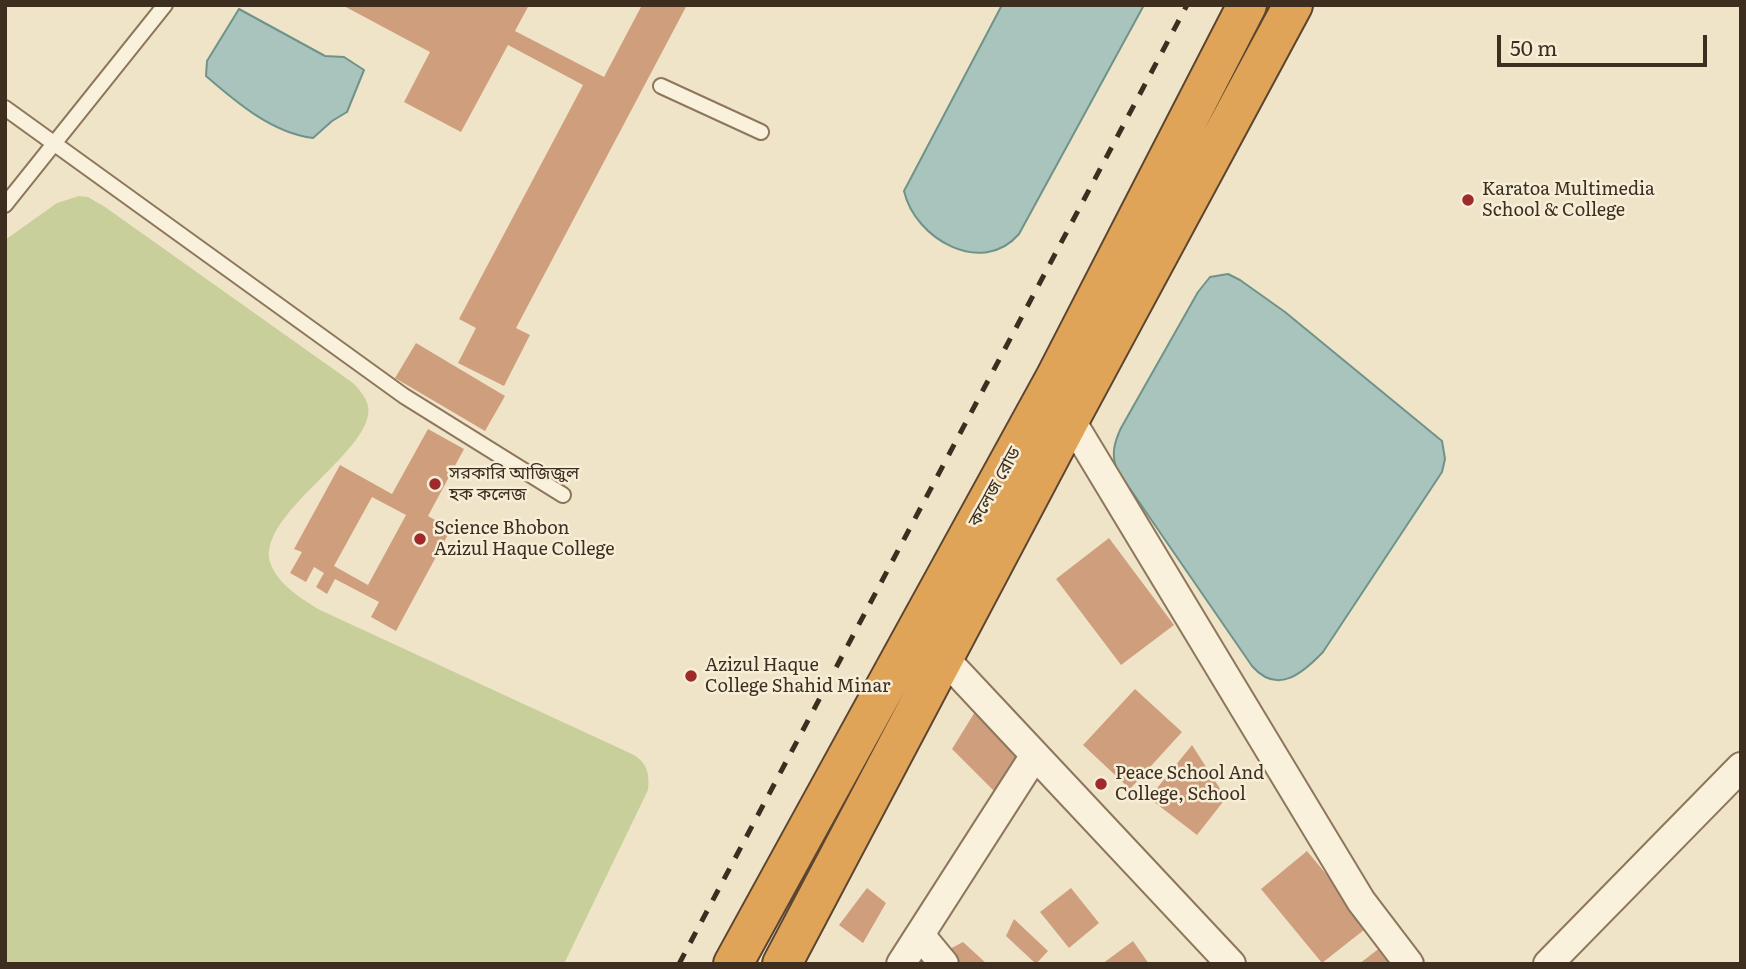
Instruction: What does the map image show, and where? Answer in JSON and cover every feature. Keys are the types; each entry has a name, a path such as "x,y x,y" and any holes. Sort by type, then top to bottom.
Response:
{"highway":[{"name":"কলেজ রোড","path":"733,964 1055,378 1247,5"},
{"name":"কলেজ রোড","path":"782,964 1070,419 1293,5"}],"street":[{"path":"1055,378 1070,419 1361,901 1409,964"},
{"path":"944,658 1231,964"},
{"path":"901,964 1035,755"},
{"path":"1548,964 1741,767"},
{"path":"919,935 944,964"}],"lane":[{"path":"5,205 165,5"},
{"path":"662,86 761,132"},
{"path":"5,108 404,396 563,495"}],"green space":[{"path":"79,196 88,197 105,207 353,383 366,399 366,423 355,442 298,502 281,523 271,543 270,562 284,584 320,610 632,754 644,765 648,774 648,790 564,964 5,964 5,240 57,203"}],"water":[{"path":"1002,5 1144,5 1019,234 1004,246 987,252 969,252 952,247 921,224 904,191"},
{"path":"239,9 325,56 344,57 364,70 347,112 313,138 298,135 255,115 206,76 207,61"},
{"path":"1228,274 1285,312 1442,441 1445,459 1442,472 1323,652 1298,674 1280,680 1261,675 1252,666 1117,470 1114,459 1115,444 1121,428 1198,292 1210,277"}],"building":[{"path":"342,5 529,5 515,31 604,77 642,5 687,5 516,328 530,335 504,386 458,363 476,328 459,319 583,85 508,45 461,132 404,102 430,52"},
{"path":"416,343 505,396 485,431 395,378"},
{"name":"Science Bhobon Azizul Haque College","path":"428,429 464,449 428,516 451,529 396,631 371,617 379,602 335,579 327,594 316,587 324,573 314,567 306,582 290,573 302,552 294,549 340,465 392,494","holes":["372,497 406,515 368,585 334,566"]},
{"path":"1109,538 1174,625 1121,665 1056,579"},
{"path":"1135,689 1182,732 1130,789 1083,745"},
{"path":"978,707 1029,749 997,794 952,749"},
{"path":"1192,745 1226,798 1197,835 1149,798"},
{"path":"1307,851 1369,926 1322,963 1261,889"},
{"path":"867,888 886,903 863,943 839,925"},
{"path":"1071,888 1099,923 1069,948 1040,912"},
{"path":"1014,919 1048,951 1036,964 1006,936"},
{"path":"1133,941 1149,964 1102,964"},
{"path":"963,942 987,964 957,964 944,952"},
{"path":"1381,947 1394,964 1359,964"}],"railway":[{"path":"679,964 1187,5"}],"place":[{"name":"Karatoa Multimedia School & College","path":"1468,200"},
{"name":"সরকারি আজিজুল হক কলেজ","path":"435,484"},
{"name":"Science Bhobon Azizul Haque College","path":"420,539"},
{"name":"Azizul Haque College Shahid Minar","path":"691,676"},
{"name":"Peace School And College, School","path":"1101,784"}]}
